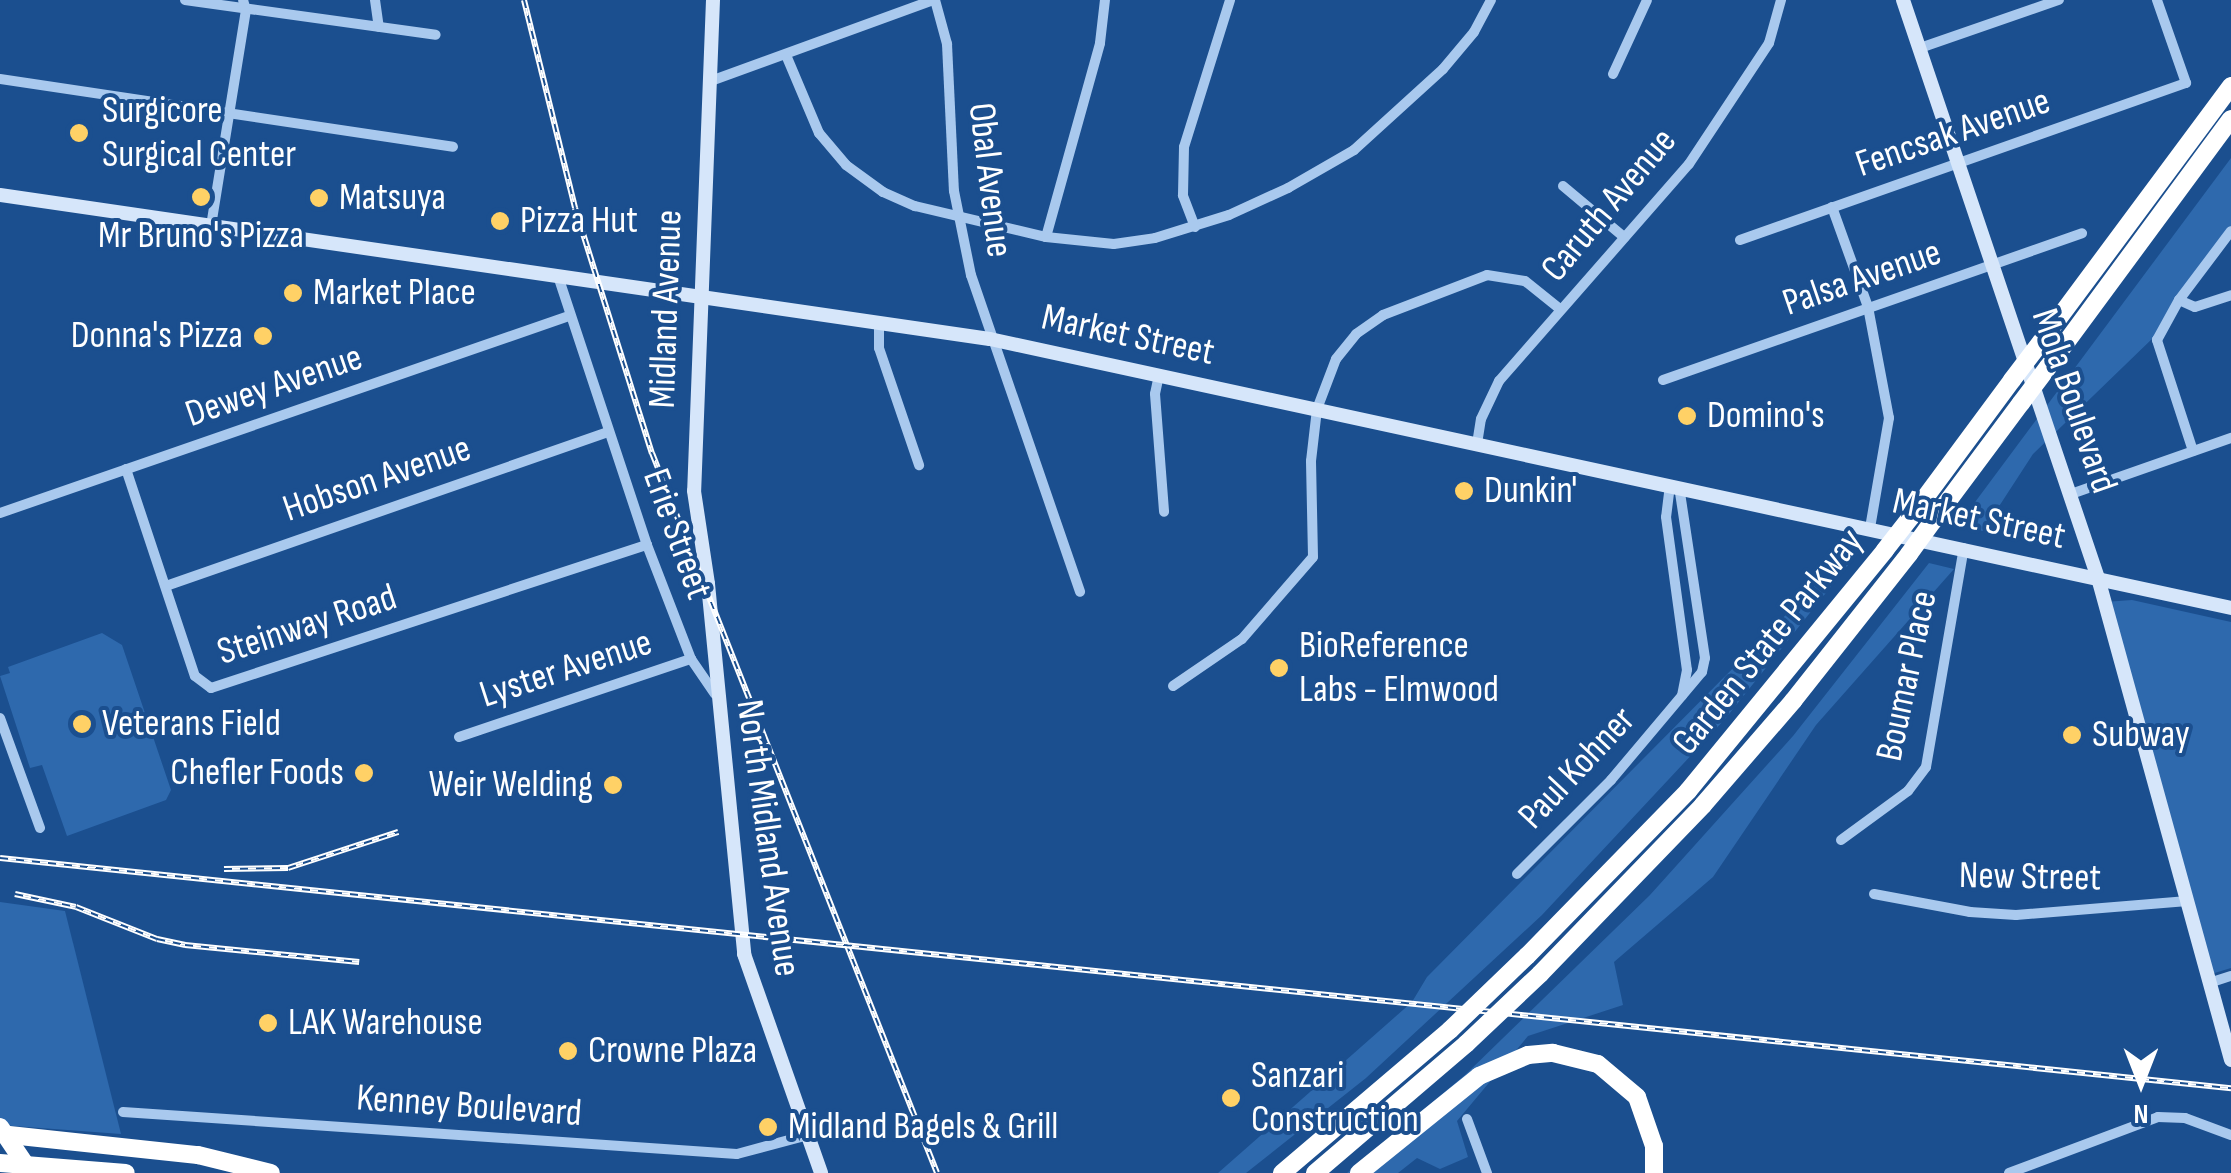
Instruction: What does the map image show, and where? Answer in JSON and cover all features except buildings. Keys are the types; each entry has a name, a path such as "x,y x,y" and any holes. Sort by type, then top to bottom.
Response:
{"highway":[{"name":"Garden State Parkway","path":"1282,1173 1450,1030 1528,956 1688,791 1886,550 2231,86"},
{"name":"Garden State Parkway","path":"1315,1173 1466,1044 1540,974 1714,792 1908,554 2231,119"},
{"path":"1358,1173 1479,1076 1528,1056 1552,1052 1598,1064 1620,1078 1643,1110 1654,1146 1654,1173"},
{"path":"0,1127 32,1173"},
{"path":"0,1134 198,1156 271,1173"},
{"path":"0,1144 19,1173"},
{"path":"0,1163 126,1173"}],"street":[{"path":"185,0 436,35"},
{"path":"376,0 380,27"},
{"name":"Midland Avenue","path":"710,620 692,463 713,0"},
{"path":"707,82 934,0"},
{"name":"Obal Avenue","path":"934,0 947,44 958,216 990,340 1080,592"},
{"path":"1046,237 1100,43 1105,0"},
{"path":"1195,227 1183,195 1184,146 1230,0"},
{"path":"786,55 809,116 846,165 900,200 1046,237 1114,244 1195,227 1288,188 1354,150 1443,70 1474,32 1491,0"},
{"path":"1613,74 1647,0"},
{"name":"Caruth Avenue","path":"1477,444 1481,419 1498,381 1688,164 1770,42 1781,0"},
{"name":"Mola Boulevard","path":"1903,0 2098,578 2209,982 2227,1032 2231,1060"},
{"path":"1920,48 2058,0"},
{"name":"Fencsak Avenue","path":"1740,240 2186,84 2157,0"},
{"path":"211,226 245,6"},
{"path":"0,80 454,147"},
{"path":"1562,186 1624,237"},
{"name":"Market Street","path":"0,195 990,340 2231,608"},
{"path":"1832,207 1868,308 1888,418 1870,528"},
{"path":"2193,451 2158,351 2160,331 2231,230"},
{"name":"Palsa Avenue","path":"1663,380 2082,233"},
{"path":"1173,686 1242,639 1313,557 1311,461 1318,409 1328,375 1344,346 1383,315 1475,278 1499,274 1525,280 1560,309"},
{"name":"Erie Street","path":"558,276 648,545 692,659 715,694"},
{"path":"2179,300 2196,307 2231,294"},
{"name":"Dewey Avenue","path":"0,513 569,316"},
{"path":"879,323 879,348 919,465"},
{"path":"1158,374 1164,512"},
{"name":"Hobson Avenue","path":"166,586 608,432"},
{"path":"2072,494 2231,438"},
{"name":"Steinway Road","path":"126,469 195,676 204,686 218,688 648,545"},
{"name":"Paul Kohner","path":"1675,486 1666,517 1686,670 1680,702"},
{"name":"Paul Kohner","path":"1517,874 1574,819 1696,684 1705,658 1675,486"},
{"name":"Boumar Place","path":"1841,840 1908,791 1926,767 1964,548"},
{"name":"North Midland Avenue","path":"710,620 744,954 821,1173"},
{"name":"Lyster Avenue","path":"459,737 692,659"},
{"path":"0,718 2,733 40,828"},
{"name":"New Street","path":"1874,894 1970,912 2016,915 2187,901"},
{"path":"2209,982 2231,976"},
{"name":"Kenney Boulevard","path":"123,1112 737,1154 808,1135"},
{"path":"2008,1173 2158,1117 2185,1118 2231,1135"},
{"path":"1466,1119 1486,1173"}],"shaded area":[{"path":"2231,158 2231,232 2154,337 2033,454 1983,531 1958,525"},
{"path":"1853,547 1861,549 1725,719 1542,915 1366,1078 1246,1173 1218,1173 1412,1002 1427,977"},
{"path":"1929,563 1954,569 1816,725 1713,877 1614,962 1623,1005 1528,1036 1457,1121 1468,1157 1440,1169 1417,1158 1398,1173 1347,1173 1465,1075 1650,895 1793,736"},
{"path":"2132,600 2231,622 2231,968 2208,975 2105,602"},
{"name":"Veterans Field","path":"102,633 122,645 171,790 166,800 67,836 42,765 30,768 0,676 10,673 8,667"},
{"path":"0,902 65,911 121,1134 0,1125"}],"railway":[{"path":"524,0 575,208 652,453 937,1173"},
{"path":"224,869 288,868 398,832"},
{"path":"0,858 2231,1088"},
{"path":"15,894 76,907 157,939 185,945 359,962"}],"place":[{"name":"Surgicore Surgical Center","path":"79,133"},
{"name":"Mr Bruno's Pizza","path":"201,197"},
{"name":"Matsuya","path":"319,198"},
{"name":"Pizza Hut","path":"500,221"},
{"name":"Market Place","path":"293,293"},
{"name":"Donna's Pizza","path":"263,336"},
{"name":"Domino's","path":"1687,416"},
{"name":"Dunkin'","path":"1464,491"},
{"name":"BioReference Labs - Elmwood","path":"1279,668"},
{"name":"Veterans Field","path":"82,724"},
{"name":"Subway","path":"2072,735"},
{"name":"Chefler Foods","path":"364,773"},
{"name":"Weir Welding","path":"613,785"},
{"name":"LAK Warehouse","path":"268,1023"},
{"name":"Crowne Plaza","path":"568,1051"},
{"name":"Sanzari Construction","path":"1231,1098"},
{"name":"Midland Bagels & Grill","path":"768,1127"}]}
